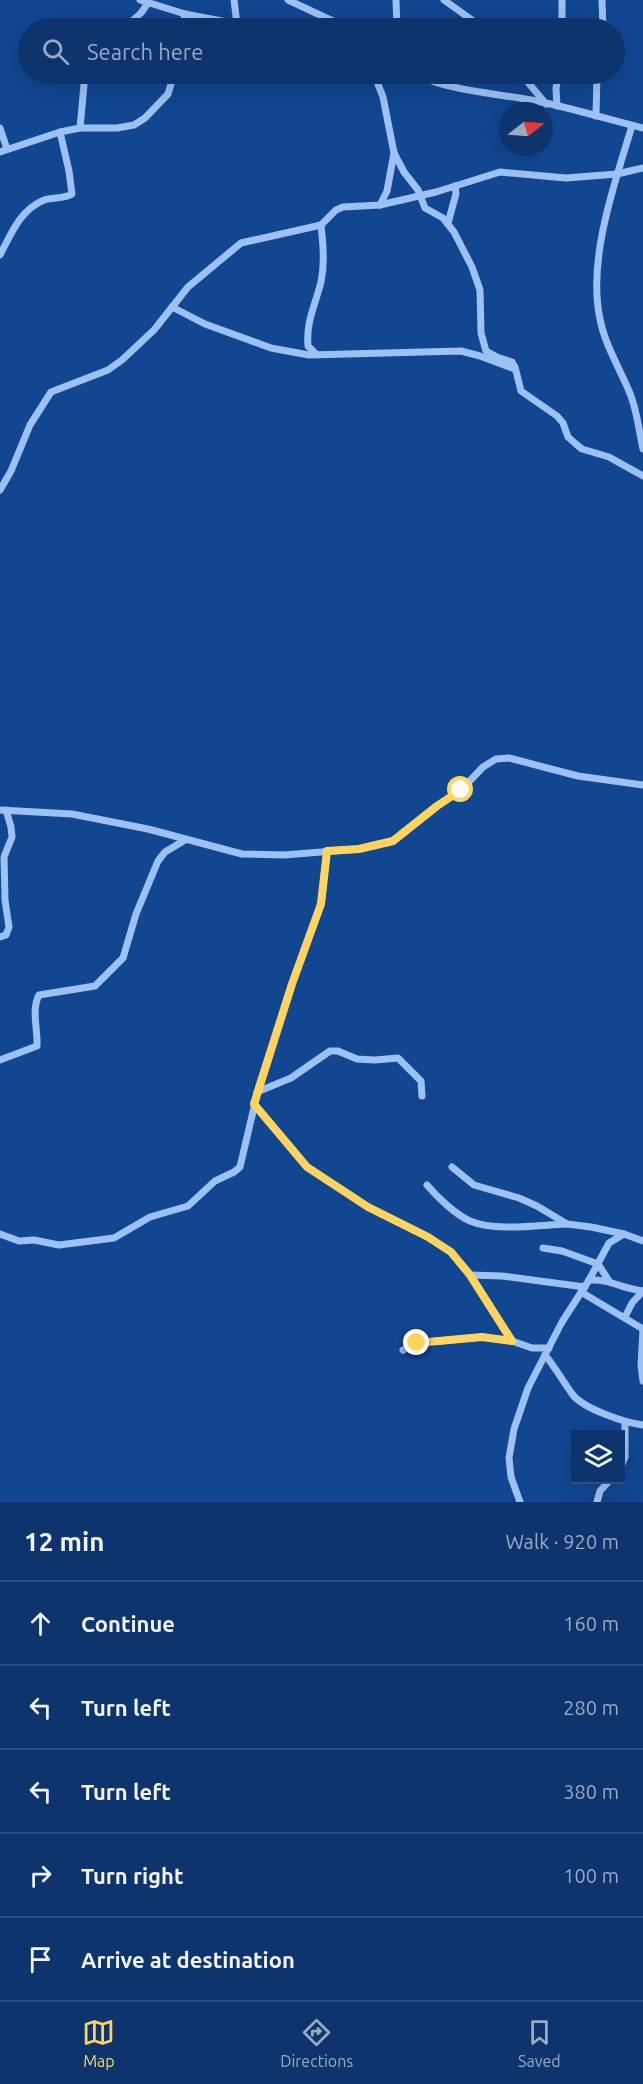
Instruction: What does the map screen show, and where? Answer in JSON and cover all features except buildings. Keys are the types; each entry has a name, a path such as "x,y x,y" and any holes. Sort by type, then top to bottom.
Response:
{"street":[{"path":"234,0 236,18"},
{"path":"288,0 326,18"},
{"path":"396,0 397,18"},
{"path":"444,0 469,18"},
{"path":"562,0 562,18"},
{"path":"602,0 603,18"},
{"path":"135,18 141,13 144,2 206,18"},
{"path":"184,18 185,14"},
{"path":"81,128 85,84"},
{"path":"0,128 3,151 60,132 81,128 126,128 138,123 168,94 171,84"},
{"path":"378,84 383,97 394,153 426,208 448,223 466,254 478,284 484,347 490,354 512,362 521,391 557,416 563,423 568,437 577,445 582,449 620,462 643,476"},
{"path":"443,84 536,102"},
{"path":"529,84 544,102"},
{"path":"557,84 557,106"},
{"path":"596,116 597,84"},
{"path":"553,105 643,128"},
{"path":"632,126 617,174 598,257 598,306 609,348 631,396 643,448"},
{"path":"0,255 22,215 42,201 68,197 72,194 60,132"},
{"path":"380,205 387,191 394,153"},
{"path":"1,485 30,425 51,392 111,368 145,339 195,280 241,243 321,225 339,208 380,205 500,172 550,178 617,174 643,168"},
{"path":"448,223 456,194 455,186"},
{"path":"317,354 308,346 307,329 322,274 324,252 321,225"},
{"path":"172,307 205,324 271,348 309,355 460,351 515,369"},
{"path":"0,937 6,935 9,927 3,899 4,857 12,837 11,826 3,810 55,812 88,817 211,844 242,854 284,855 359,849 393,841 461,790 483,766 496,759 509,758 578,776 643,785"},
{"path":"0,1060 37,1046 35,1015 36,999 39,995 95,986 121,961 136,914 158,861 165,852 185,840"},
{"path":"0,1234 19,1241 34,1240 59,1245 111,1239 120,1236 150,1217 188,1206 215,1181 240,1167 257,1092 321,904 327,851"},
{"path":"257,1092 291,1078 327,1052 334,1051 357,1059 398,1058 420,1079 422,1096"},
{"path":"254,1104 307,1167 368,1207 445,1247 470,1275 512,1341"},
{"path":"452,1167 474,1185 519,1198 567,1224"},
{"path":"428,1185 440,1198 471,1222 510,1226 567,1224 624,1234 643,1241"},
{"path":"520,1502 509,1467 510,1446 528,1388 565,1316 583,1290 609,1243 624,1234"},
{"path":"543,1248 562,1251 598,1264 609,1281"},
{"path":"470,1275 502,1276 583,1290 643,1330 643,1381"},
{"path":"589,1280 609,1281 631,1290 643,1291"},
{"path":"625,1317 632,1303 643,1291"},
{"path":"403,1350 417,1343 457,1339 487,1337 512,1341 547,1353 577,1399 625,1423 643,1425"},
{"path":"625,1423 625,1430"},
{"path":"597,1502 600,1491 606,1484"}],"route":[{"path":"417,1343 482,1337 512,1341 470,1275 451,1252 428,1237 368,1207 307,1167 254,1104 292,984 321,904 327,851 359,849 393,841 461,790"}]}
